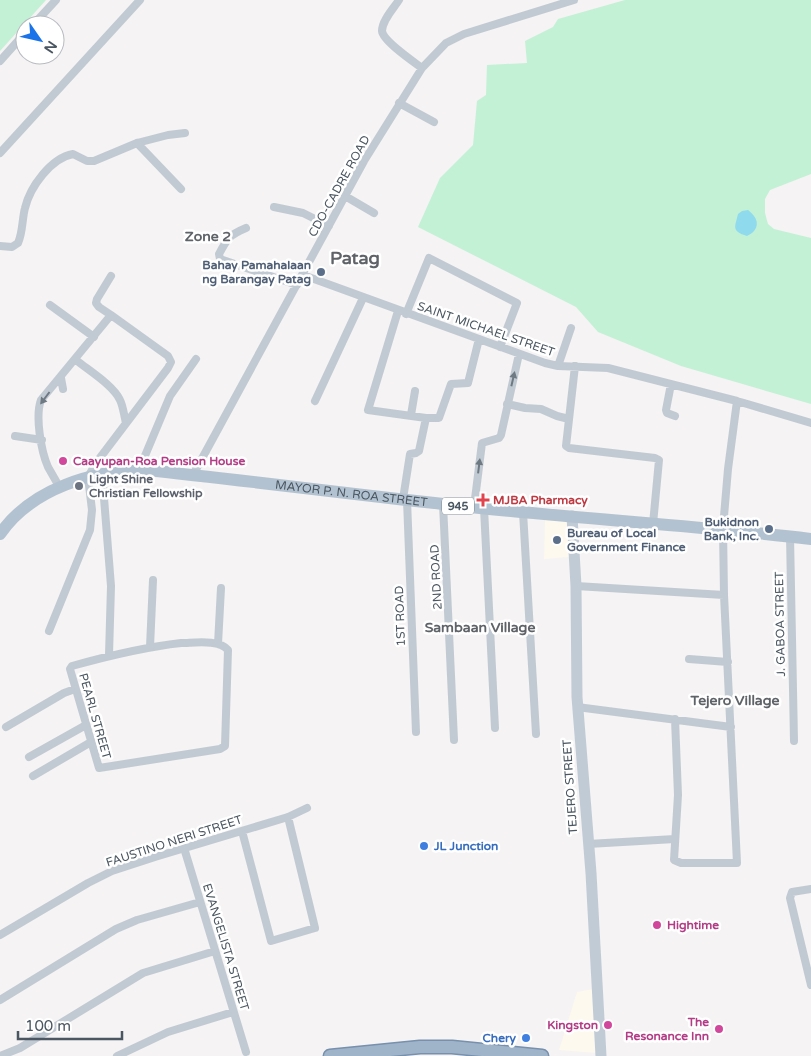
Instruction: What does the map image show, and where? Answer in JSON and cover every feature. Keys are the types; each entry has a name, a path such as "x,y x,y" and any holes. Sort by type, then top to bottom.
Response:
{"highway":[{"path":"330,1056 420,1047 542,1056"}],"main road":[{"name":"MAYOR P. N. ROA STREET","path":"0,534 13,518 45,494 102,473 140,470 479,508 653,524 723,528 811,539"},
{"name":"TEJERO STREET","path":"572,516 576,586 578,707 601,1056"}],"street":[{"path":"42,15 56,0"},
{"path":"0,153 140,0"},
{"path":"399,0 384,22 383,35 422,68"},
{"name":"CDO-CADRE ROAD","path":"193,475 364,161 422,68 446,43 464,34 574,0"},
{"path":"0,60 15,44"},
{"path":"399,103 434,122"},
{"path":"0,246 12,246 19,240 26,204 37,181 48,168 70,154 90,161 137,143 168,135 185,133"},
{"path":"137,143 182,189"},
{"path":"345,196 374,213"},
{"path":"274,207 304,213 329,226"},
{"path":"246,228 233,233 228,238 219,254 220,259 297,285"},
{"path":"479,339 468,383 451,384 439,418 368,410 402,312 429,258 517,303 500,347"},
{"name":"SAINT MICHAEL STREET","path":"303,275 519,354 558,366 608,368 737,401 811,423"},
{"path":"49,631 90,530 92,510 88,477 96,462 168,368 170,360 168,356 96,303 112,276"},
{"path":"315,401 363,298"},
{"path":"50,305 94,337"},
{"path":"60,488 48,465 38,410 42,400 111,315"},
{"path":"558,366 571,328"},
{"path":"496,728 479,508 482,443 499,438 519,354"},
{"path":"140,470 170,396 196,359"},
{"path":"76,360 117,395 126,422"},
{"path":"575,366 566,444 569,448 659,460 653,524"},
{"path":"61,378 63,388"},
{"path":"671,384 666,410 667,413 675,416"},
{"path":"411,415 415,390"},
{"path":"675,719 678,796 673,858 678,863 737,863 724,595 723,528 737,401"},
{"path":"507,404 541,409 569,419"},
{"name":"1ST ROAD","path":"416,732 405,500 410,454 416,453 419,450 426,418"},
{"path":"16,436 42,440"},
{"path":"102,473 111,586 109,655"},
{"name":"2ND ROAD","path":"444,504 454,740"},
{"path":"523,512 536,734"},
{"name":"J. GABOA STREET","path":"790,536 794,740"},
{"path":"150,647 153,580"},
{"path":"576,586 724,595"},
{"path":"218,644 221,588"},
{"name":"PEARL STREET","path":"181,643 218,644 228,650 225,746 223,748 101,768 98,766 70,669 72,666 109,655 150,647 181,643"},
{"path":"689,659 728,662"},
{"path":"6,727 64,693 75,689"},
{"path":"578,707 731,727"},
{"path":"29,756 86,725"},
{"path":"33,776 91,742"},
{"name":"FAUSTINO NERI STREET","path":"0,935 104,875 184,848 288,817 307,808"},
{"path":"242,831 270,941 315,928 288,817"},
{"path":"588,844 675,839"},
{"name":"EVANGELISTA STREET","path":"184,848 246,1052"},
{"path":"811,890 792,892 790,898 811,986"},
{"path":"0,1000 116,929 137,920 200,902"},
{"path":"0,1056 20,1048 143,972 215,951"},
{"path":"117,1056 168,1032 234,1012"}],"shaded area":[{"name":"Bureau of Local Government Finance","path":"545,520 569,522 569,557 544,559"},
{"path":"593,989 597,1053 559,1050 577,992"}],"green space":[{"path":"0,0 46,0 32,15 15,15 15,34 0,51"},
{"path":"625,0 811,0 811,174 770,190 765,199 765,213 768,224 774,229 811,238 811,404 681,366 598,332 576,307 418,227 440,178 473,145 477,101 486,95 487,65 527,63 525,41 553,27 558,19"}],"water":[{"path":"748,210 755,217 757,224 754,231 747,236 738,232 735,225 738,214"}],"place":[{"name":"Bahay Pamahalaan ng Barangay Patag","path":"321,272"},
{"name":"Caayupan-Roa Pension House","path":"63,461"},
{"name":"Light Shine Christian Fellowship","path":"79,486"},
{"name":"MJBA Pharmacy","path":"483,500"},
{"name":"Bukidnon Bank, Inc.","path":"769,529"},
{"name":"Bureau of Local Government Finance","path":"557,540"},
{"name":"JL Junction","path":"424,846"},
{"name":"Hightime","path":"657,925"},
{"name":"Kingston","path":"608,1025"},
{"name":"The Resonance Inn","path":"719,1029"},
{"name":"Chery","path":"526,1038"}],"district":[{"name":"Zone 2","path":"208,236"},
{"name":"Patag","path":"355,258"},
{"name":"Sambaan Village","path":"480,627"},
{"name":"Tejero Village","path":"735,700"}]}
